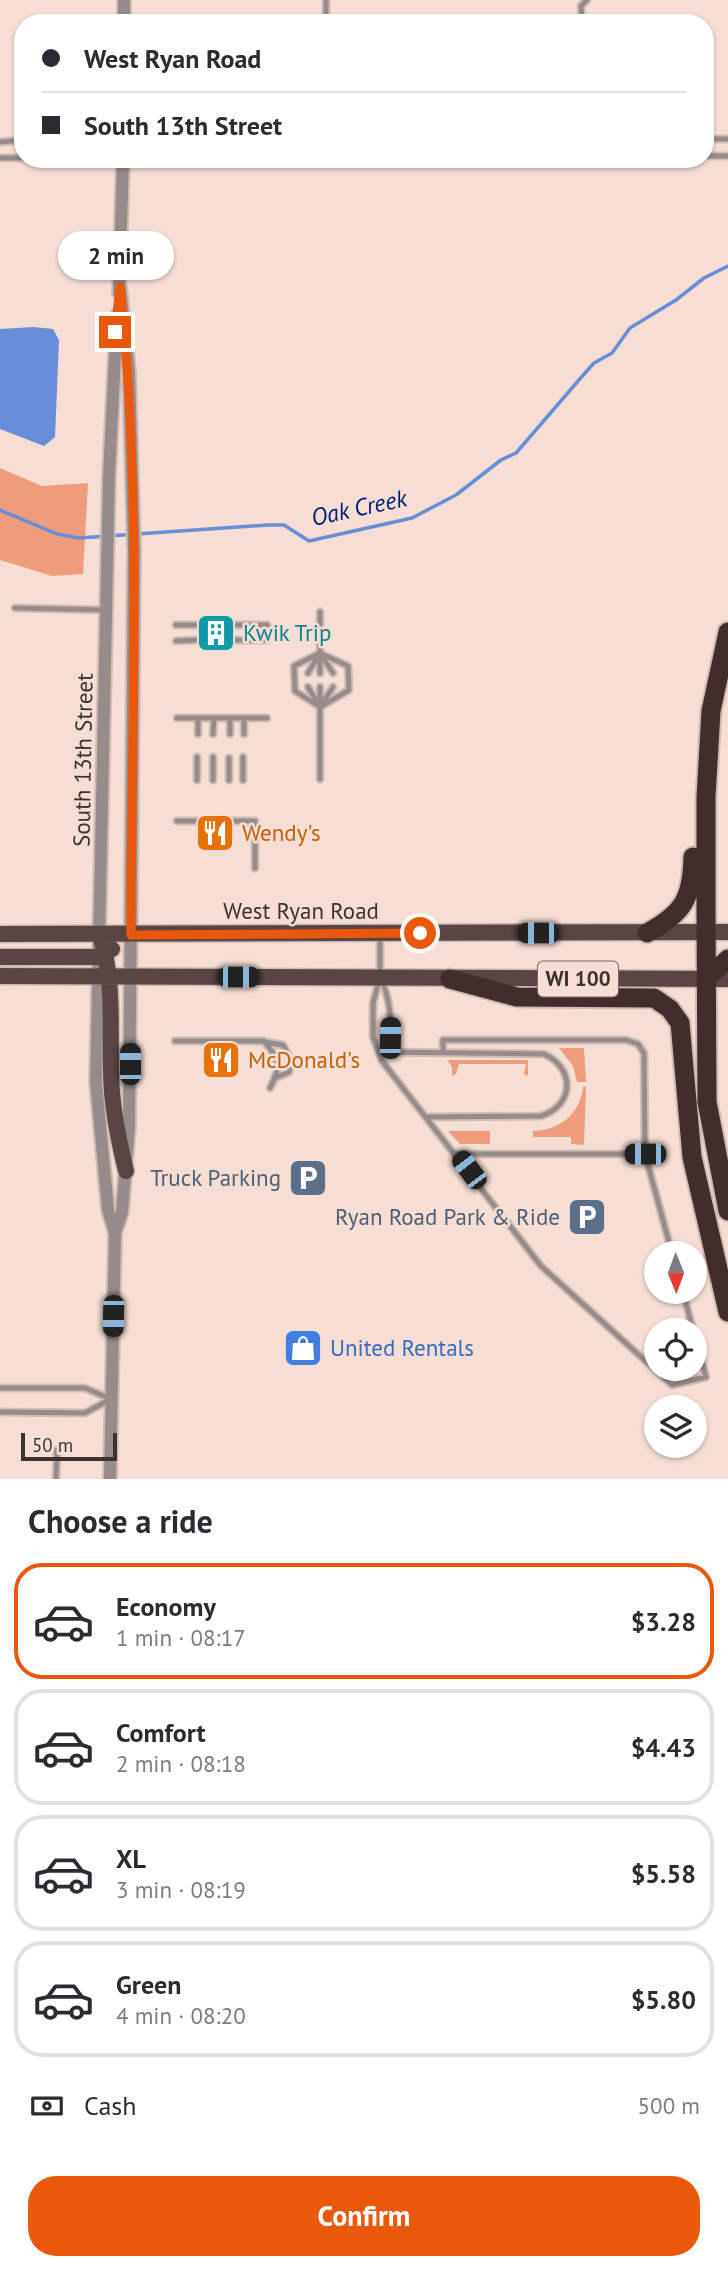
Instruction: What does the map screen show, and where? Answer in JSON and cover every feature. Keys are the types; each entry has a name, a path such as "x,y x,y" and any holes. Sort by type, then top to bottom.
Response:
{"highway":[{"path":"647,933 667,922 680,910 690,893 698,749 711,711 728,632"},
{"path":"711,711 706,797 707,1102 728,1212"},
{"path":"706,979 728,960"},
{"path":"450,979 517,997 654,998 670,1009 680,1023 692,1157 728,1312"}],"main road":[{"name":"West Ryan Road","path":"0,934 728,932"},
{"path":"100,935 116,1128 126,1171"},
{"path":"0,957 103,955 131,935"},
{"name":"WI 100","path":"0,976 728,979"}],"street":[{"name":"South 13th Street","path":"100,935 111,394 120,287 123,168"},
{"name":"South 13th Street","path":"110,1479 115,1233 122,1212 126,1171 131,977 134,521 130,385 120,287"},
{"name":"South 13th Street","path":"104,977 96,1082 107,1210 115,1233"}],"lane":[{"path":"15,608 106,610"},
{"path":"320,612 320,673"},
{"path":"176,625 196,625"},
{"path":"235,625 267,625"},
{"path":"176,640 196,640"},
{"path":"235,640 267,640"},
{"path":"308,673 320,653"},
{"path":"320,653 333,673"},
{"path":"320,653 348,666 349,678 349,690 320,707"},
{"path":"320,653 294,666 295,691 320,707"},
{"path":"308,687 320,707"},
{"path":"320,687 320,779"},
{"path":"320,707 333,687"},
{"path":"177,718 267,719"},
{"path":"198,718 198,734"},
{"path":"213,734 214,718"},
{"path":"230,718 230,734"},
{"path":"243,734 244,718"},
{"path":"197,757 197,780"},
{"path":"213,757 213,780"},
{"path":"243,757 243,780"},
{"path":"229,758 229,780"},
{"path":"177,821 255,821 255,868"},
{"path":"380,934 380,977 373,1003 373,1037 381,1052 382,1061 541,1266 644,1360"},
{"path":"380,977 390,1002 390,1038 381,1052"},
{"path":"443,1052 443,1040 605,1040 638,1044 644,1053 645,1154 669,1241"},
{"path":"175,1041 264,1041 283,1045 291,1060 289,1072 275,1078"},
{"path":"264,1041 277,1058 279,1072 270,1088"},
{"path":"381,1052 544,1054 563,1068 567,1077 567,1092 559,1106 541,1116 427,1117"},
{"path":"456,1154 645,1154"},
{"path":"668,1381 672,1385 689,1381"},
{"path":"0,1388 85,1388 111,1399"},
{"path":"0,1412 85,1413 111,1399"},
{"path":"56,1479 57,1450"}],"shaded area":[{"path":"0,468 42,486 88,483 83,574 52,576 0,560"},
{"path":"559,1048 584,1048 586,1082 577,1082 573,1066"},
{"path":"447,1060 528,1060 528,1076 524,1074 526,1064 459,1064 456,1074 452,1076 452,1067"},
{"path":"583,1087 586,1087 584,1145 571,1144 571,1137 533,1137 533,1131 551,1128 573,1113 578,1106"},
{"path":"448,1131 490,1131 490,1144 460,1144"}],"water":[{"path":"0,329 53,329 59,340 55,437 44,446 0,429"}],"waterway":[{"name":"Oak Creek","path":"0,510 57,534 79,538 284,525 309,541 412,518 456,495 501,460 516,453 594,363 612,353 630,328 676,300 704,278 728,266"}],"place":[{"name":"Kwik Trip","path":"216,633"},
{"name":"Wendy's","path":"215,833"},
{"name":"McDonald's","path":"221,1060"},
{"name":"Truck Parking","path":"308,1178"},
{"name":"Ryan Road Park & Ride","path":"587,1217"},
{"name":"United Rentals","path":"303,1348"}],"route":[{"path":"115,332 120,287 129,371 133,453 131,935 420,933"}]}
